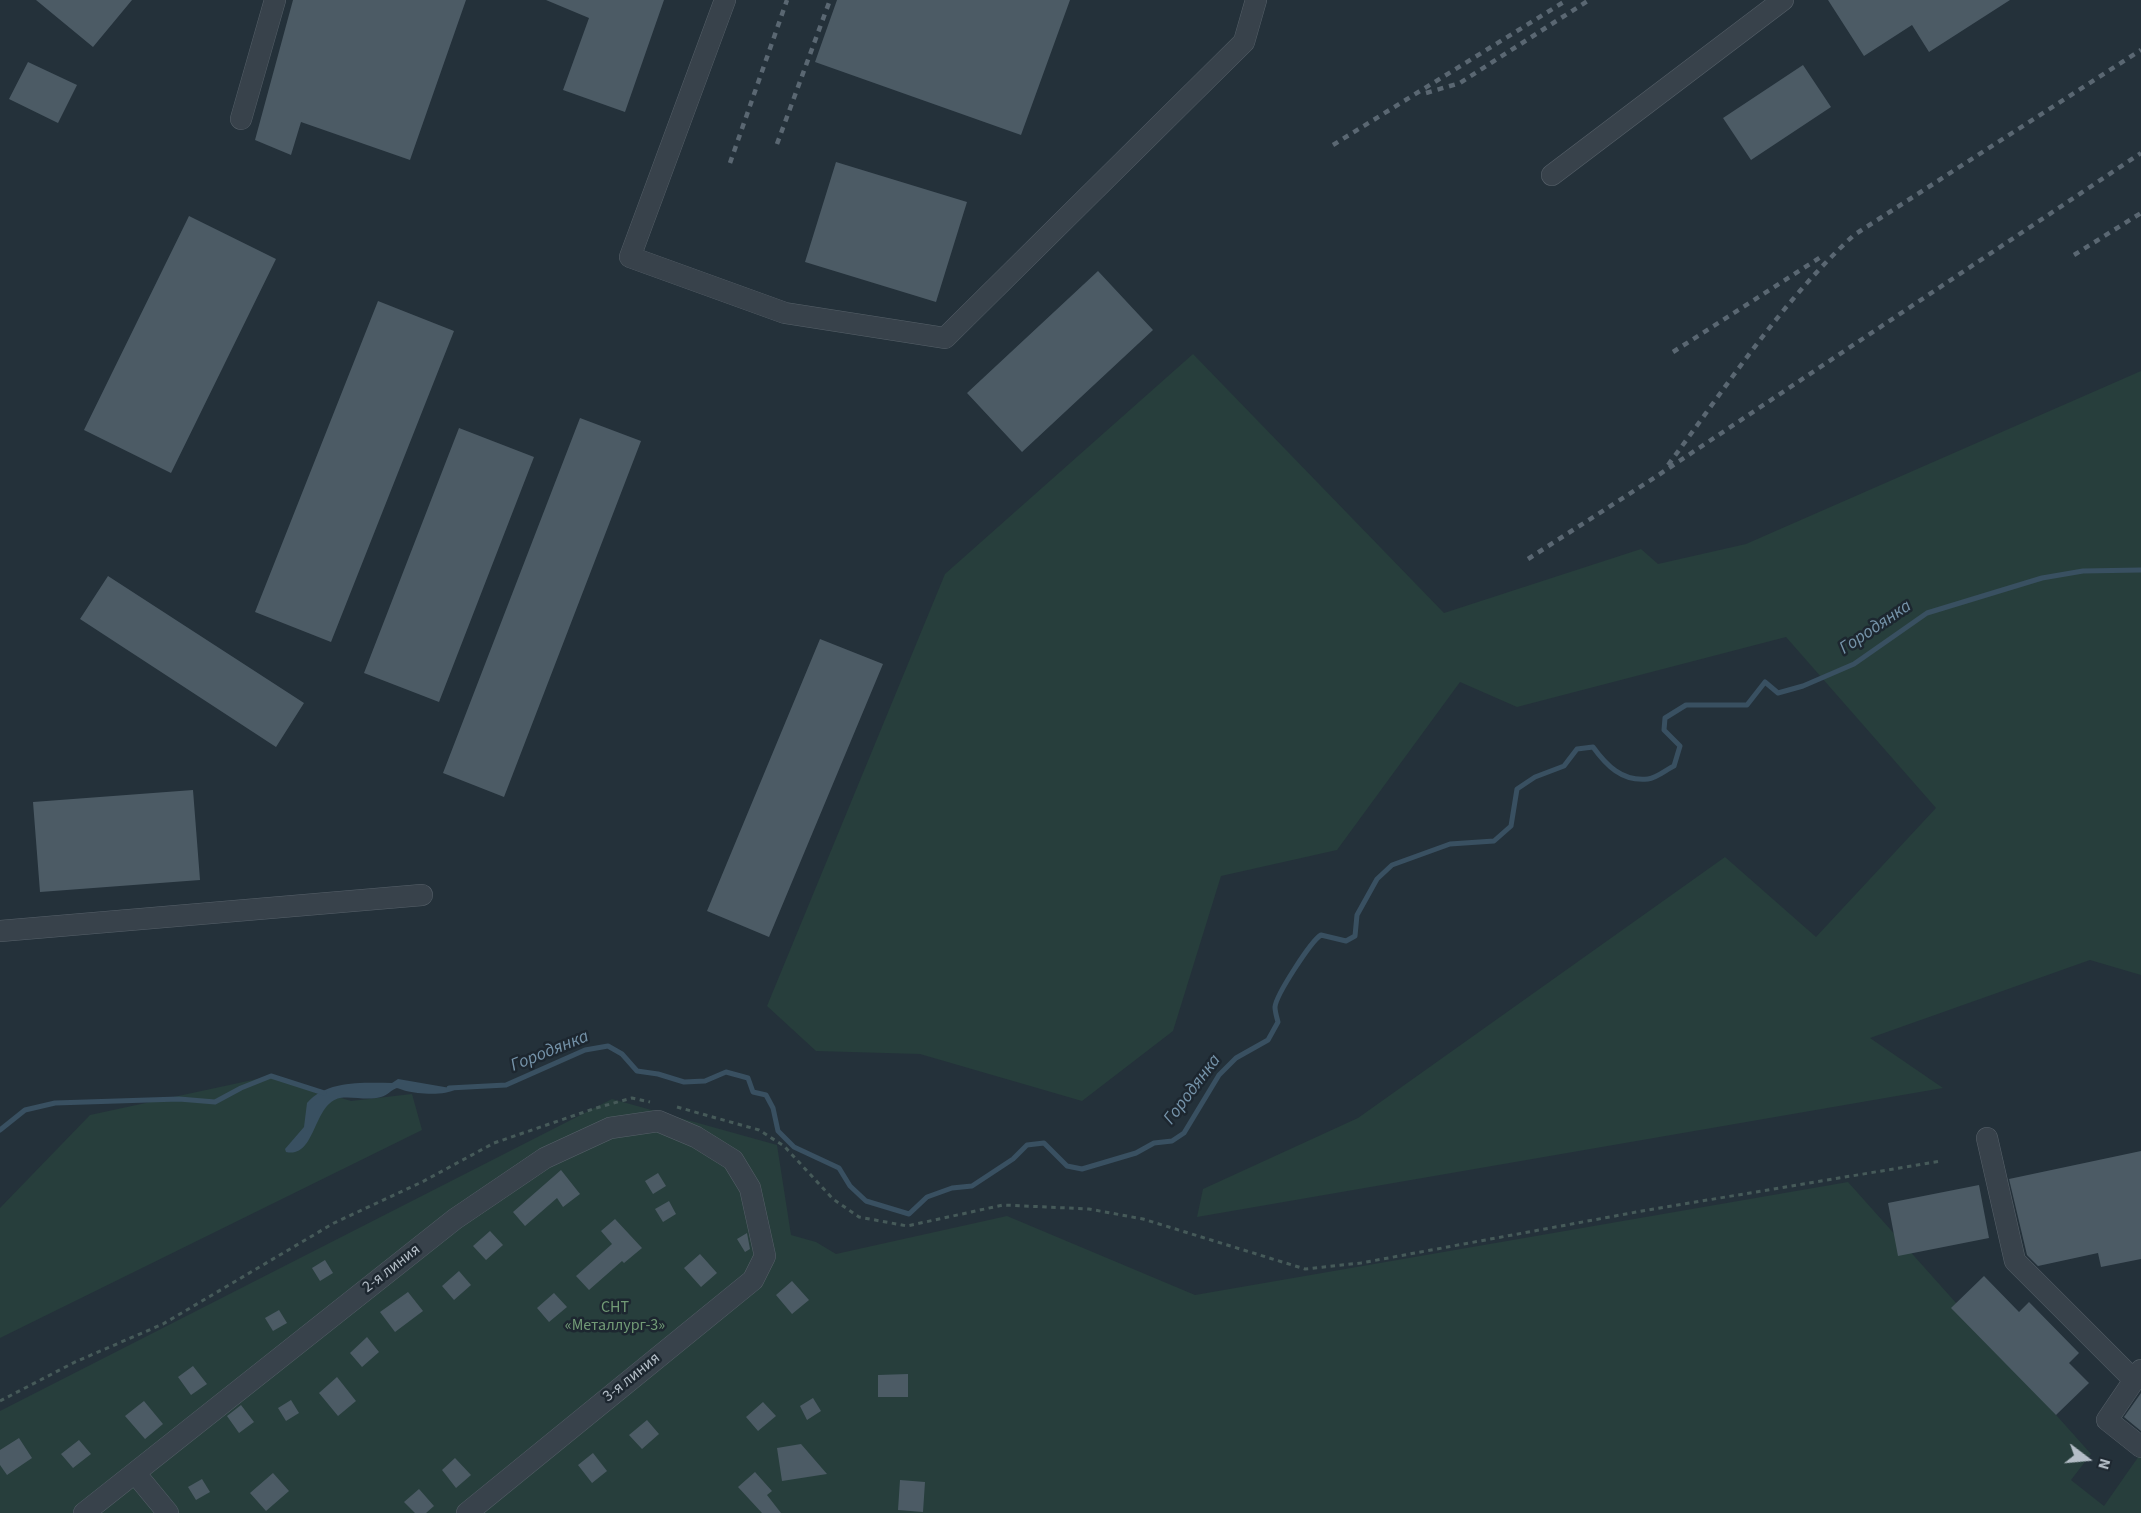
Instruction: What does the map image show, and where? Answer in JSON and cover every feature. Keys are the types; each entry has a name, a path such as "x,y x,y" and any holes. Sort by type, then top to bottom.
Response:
{"lane":[{"path":"241,119 275,0"},
{"path":"725,0 630,257 785,313 945,338 1244,42 1256,0"},
{"path":"1552,175 1783,0"},
{"path":"0,932 422,895"},
{"name":"2-я линия","path":"84,1513 455,1219 545,1158 610,1128 658,1121 696,1137 733,1160"},
{"path":"1987,1138 2015,1261 2138,1375 2107,1420 2141,1447"},
{"name":"3-я линия","path":"467,1513 753,1280 765,1256 764,1247 750,1188 733,1160"},
{"path":"135,1473 168,1513"}],"path":[{"path":"0,1401 75,1362 163,1324 334,1223 422,1182 494,1143 632,1098 653,1102"},
{"path":"674,1106 759,1130 784,1146 833,1199 859,1217 907,1226 1002,1205 1089,1209 1154,1222 1305,1269 1361,1263 1642,1211 1941,1161"}],"green space":[{"path":"1193,354 1444,613 1641,549 1658,564 1746,544 2141,371 2141,975 2090,960 1870,1038 1943,1088 1197,1217 1203,1189 1358,1118 1725,857 1816,937 1936,808 1786,637 1517,707 1460,682 1337,850 1221,876 1173,1031 1082,1101 920,1054 816,1051 767,1006 945,574"},
{"path":"271,1076 351,1101 412,1094 422,1130 0,1338 0,1208 90,1115"},
{"name":"СНТ «Металлург-3»","path":"612,1099 777,1145 791,1235 816,1242 836,1254 1007,1216 1195,1295 1848,1182 2091,1454 2071,1480 2104,1506 2141,1453 2141,1513 0,1513 0,1411"}],"water":[{"path":"398,1079 456,1089 432,1094 397,1088 376,1098 340,1098 331,1102 324,1110 303,1147 296,1152 286,1152 285,1149 304,1127 307,1103 315,1096 325,1090 346,1084 392,1083"}],"building":[{"path":"36,0 132,0 93,47"},
{"path":"293,0 466,0 410,160 301,122 291,155 255,140"},
{"path":"546,0 664,0 625,112 563,90 589,18"},
{"path":"837,0 1070,0 1021,135 815,62"},
{"path":"1828,0 2010,0 1929,52 1912,25 1864,56"},
{"path":"28,62 77,85 58,123 9,99"},
{"path":"1803,65 1831,107 1751,160 1723,118"},
{"path":"836,162 967,202 936,302 805,262"},
{"path":"189,216 276,259 171,473 84,430"},
{"path":"1098,271 1153,330 1022,452 967,393"},
{"path":"378,301 454,331 331,642 255,612"},
{"path":"580,418 641,441 504,797 443,773"},
{"path":"459,428 534,457 439,702 364,673"},
{"path":"108,576 304,703 276,747 80,619"},
{"path":"820,639 883,664 769,937 707,911"},
{"path":"193,790 200,880 40,892 33,802"},
{"path":"2141,1151 2141,1259 2101,1267 2098,1253 2038,1266 2027,1255 2009,1179"},
{"path":"561,1170 580,1194 563,1207 557,1198 525,1226 513,1212"},
{"path":"658,1173 666,1186 653,1194 645,1181"},
{"path":"1979,1185 1989,1238 1898,1256 1888,1203"},
{"path":"669,1201 676,1214 663,1222 655,1209"},
{"path":"615,1219 642,1248 624,1263 622,1261 589,1290 576,1276 612,1244 601,1231"},
{"path":"490,1231 503,1245 486,1260 473,1246"},
{"path":"747,1233 750,1249 745,1252 737,1239"},
{"path":"700,1254 717,1273 701,1287 684,1268"},
{"path":"325,1260 333,1273 320,1281 312,1268"},
{"path":"459,1271 471,1285 454,1300 442,1286"},
{"path":"1984,1276 2019,1312 2029,1302 2079,1353 2069,1363 2089,1383 2056,1415 1951,1308"},
{"path":"792,1281 809,1300 792,1314 776,1295"},
{"path":"408,1292 423,1311 395,1332 380,1312"},
{"path":"554,1293 567,1307 549,1322 537,1308"},
{"path":"279,1310 287,1323 273,1331 265,1318"},
{"path":"367,1337 379,1352 362,1367 350,1353"},
{"path":"193,1366 207,1384 191,1395 178,1377"},
{"path":"908,1374 908,1397 878,1397 878,1375"},
{"path":"337,1377 356,1401 338,1416 319,1393"},
{"path":"2141,1393 2141,1431 2124,1417"},
{"path":"813,1398 821,1411 807,1420 800,1406"},
{"path":"291,1400 299,1413 286,1421 278,1408"},
{"path":"144,1401 163,1424 145,1439 125,1416"},
{"path":"763,1402 776,1416 758,1431 746,1417"},
{"path":"241,1405 254,1422 239,1433 227,1416"},
{"path":"647,1420 659,1434 642,1449 629,1435"},
{"path":"19,1438 32,1458 7,1475 0,1465 0,1450"},
{"path":"79,1440 91,1454 73,1468 61,1454"},
{"path":"801,1444 827,1474 782,1481 777,1448"},
{"path":"593,1453 607,1471 592,1483 578,1465"},
{"path":"455,1458 471,1475 456,1488 442,1470"},
{"path":"755,1472 772,1491 767,1495 781,1513 762,1513 738,1487"},
{"path":"273,1473 289,1491 266,1511 250,1493"},
{"path":"202,1479 210,1492 196,1500 188,1487"},
{"path":"900,1480 925,1482 923,1512 898,1510"},
{"path":"419,1489 434,1506 426,1513 415,1513 404,1502"}],"waterway":[{"name":"Городянка","path":"449,1088 506,1085 585,1050 608,1046 622,1054 637,1071 658,1074 684,1082 705,1081 726,1072 748,1078 753,1092 766,1095 773,1108 778,1131 794,1147 839,1168 850,1186 866,1201 909,1214 927,1197 952,1188 972,1186 1013,1159 1027,1145 1044,1143 1067,1166 1082,1169 1136,1153 1154,1143 1172,1141 1184,1133 1219,1075 1236,1058 1268,1040 1278,1022 1275,1009 1277,1001 1302,957 1321,935 1346,941 1355,936 1357,915 1377,879 1392,865 1450,844 1494,841 1511,826 1517,789 1535,777 1564,766 1577,749 1593,747 1616,771 1630,778 1648,779 1674,766 1680,746 1664,730 1665,718 1686,705 1747,705 1765,682 1778,693 1803,686 1854,664 1927,613 2042,578 2083,571 2141,570"},
{"name":"Городянка","path":"0,1130 25,1110 55,1103 179,1099 215,1102 271,1076 324,1093"}],"railway":[{"path":"730,163 787,0"},
{"path":"777,144 830,0"},
{"path":"1333,145 1567,0"},
{"path":"1426,93 1460,83 1589,0"},
{"path":"1668,465 1779,316 1802,288 1854,235 2141,50"},
{"path":"1528,559 1660,474 2141,153"},
{"path":"2074,255 2141,213"},
{"path":"1673,352 1824,255"}]}
